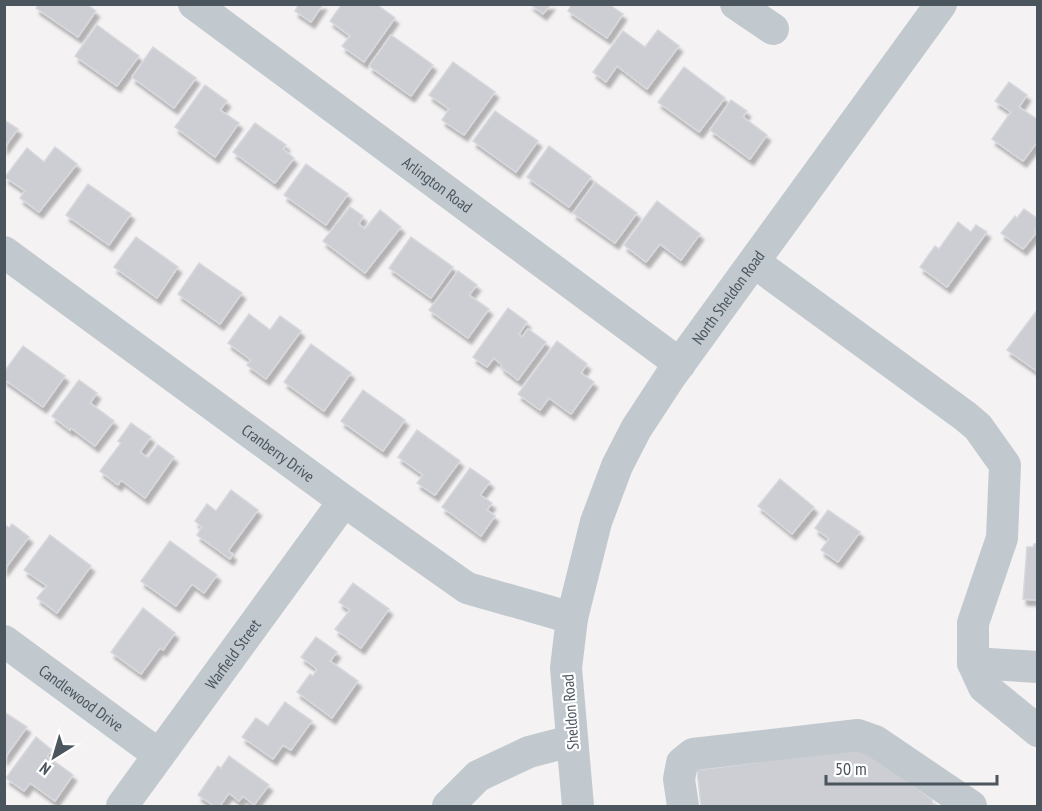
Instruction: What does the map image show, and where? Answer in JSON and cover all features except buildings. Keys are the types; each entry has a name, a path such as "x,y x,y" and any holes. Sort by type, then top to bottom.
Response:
{"street":[{"name":"Arlington Road","path":"194,4 680,364"},
{"path":"736,4 772,29"},
{"name":"North Sheldon Road","path":"572,618 596,522 617,466 636,429 680,364 941,4"},
{"name":"Cranberry Drive","path":"4,252 344,501 467,588 572,618"},
{"path":"754,262 965,416 978,427 1005,465 1002,538 973,623 973,663 984,687 1038,731"},
{"name":"Warfield Street","path":"122,807 344,501"},
{"name":"Sheldon Road","path":"572,618 566,668 578,807"},
{"name":"Candlewood Drive","path":"4,641 159,755"},
{"path":"973,663 1038,667"},
{"path":"683,807 679,780 682,763 693,754 858,735 875,741 971,807"},
{"path":"458,803 478,776 529,752 571,741"}]}
